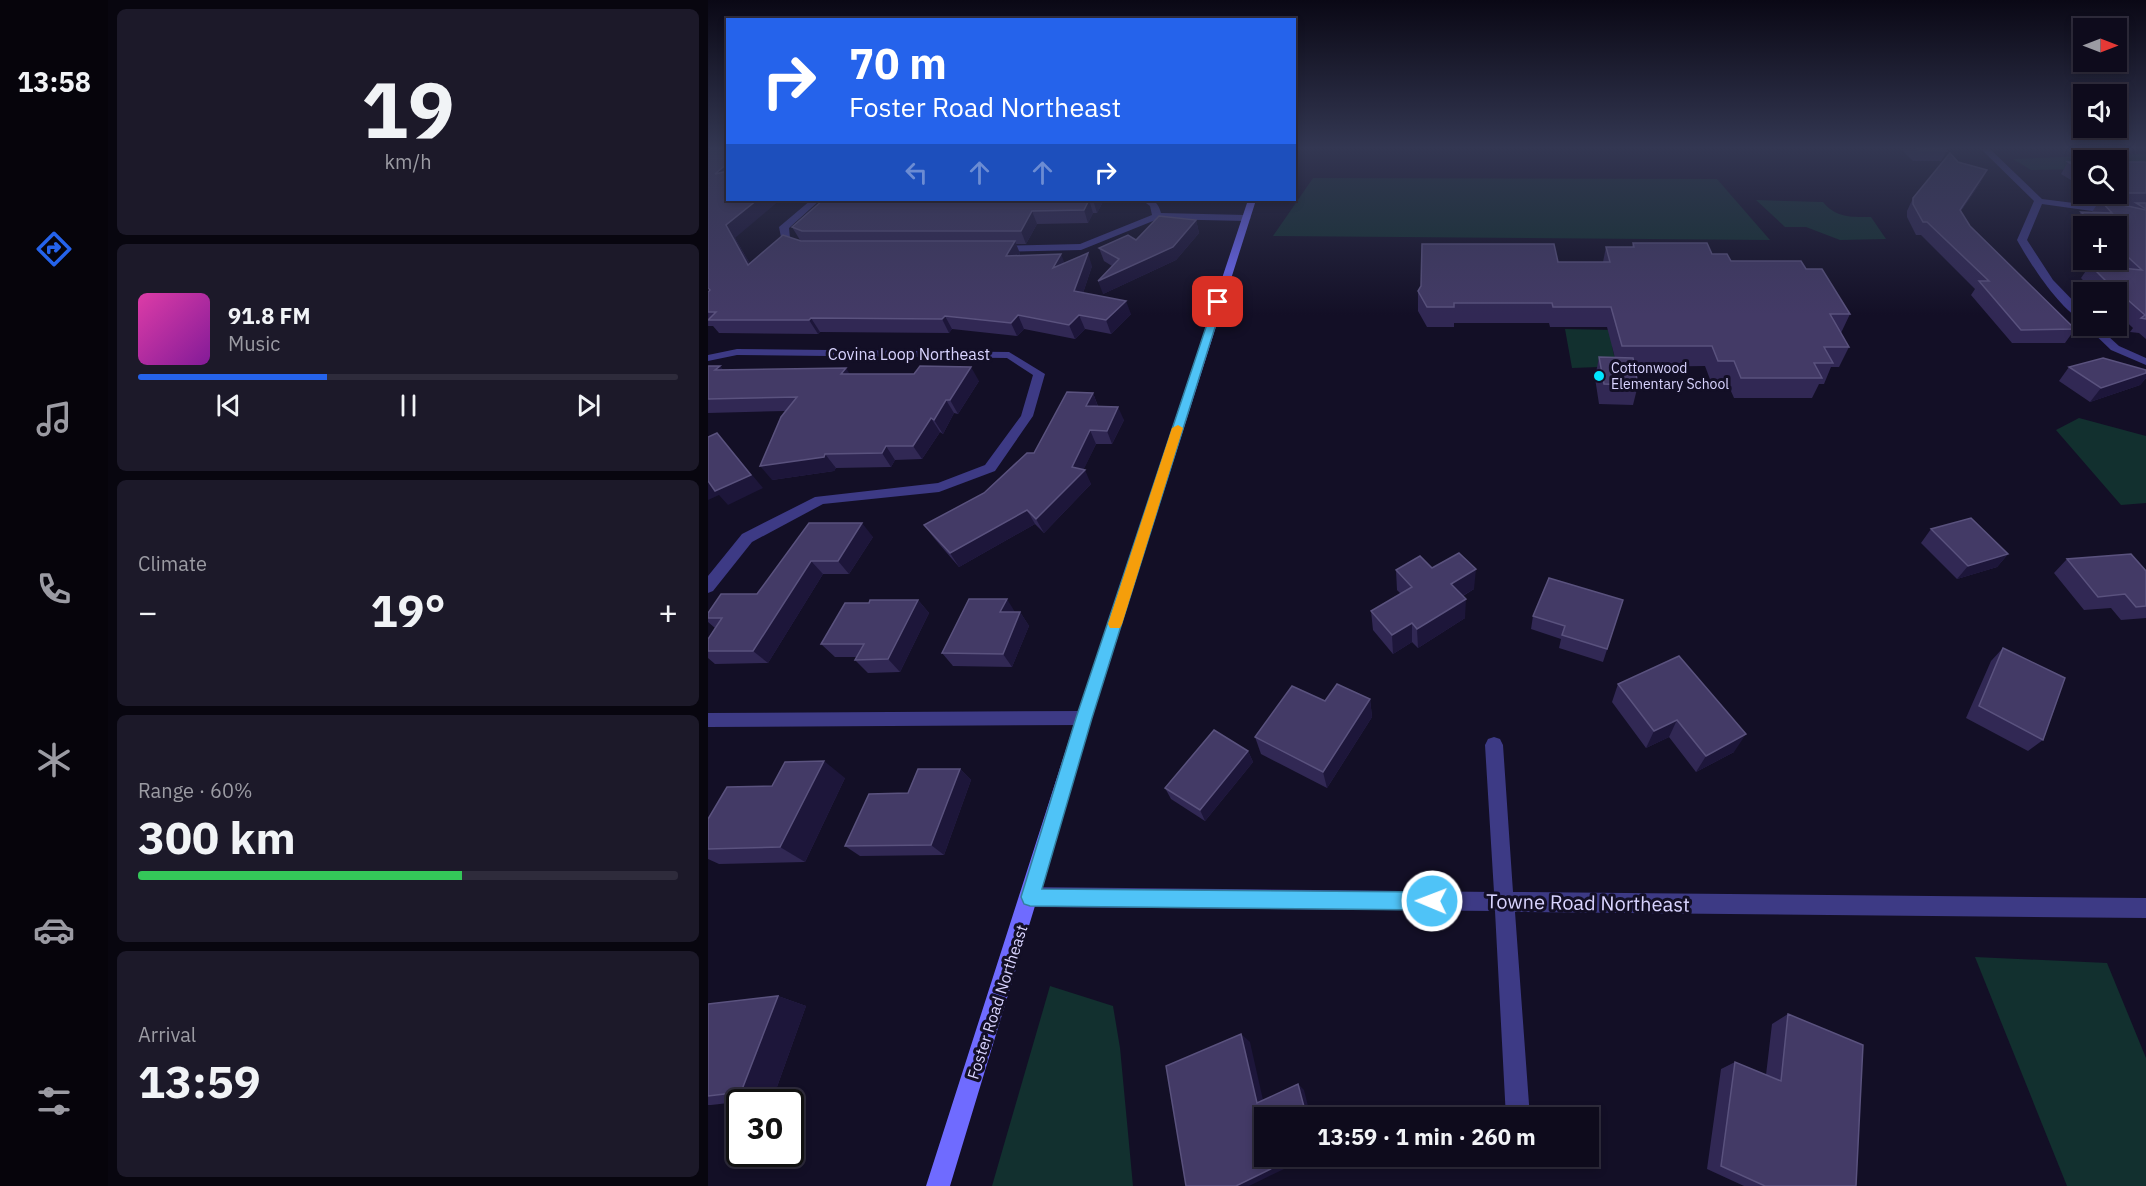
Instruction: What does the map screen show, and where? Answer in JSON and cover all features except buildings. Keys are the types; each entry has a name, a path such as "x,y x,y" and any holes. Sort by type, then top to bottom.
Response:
{"street":[{"path":"809,249 787,241 783,233 784,227 811,204"},
{"path":"1153,204 1157,216"},
{"name":"Foster Road Northeast","path":"938,1186 1084,718 1251,204"},
{"path":"2038,204 2035,216 2022,240 2031,260 2058,294 2073,308"},
{"path":"2064,204 2113,211 2146,211"},
{"path":"987,249 1081,247 1157,216 1246,218"},
{"path":"2102,336 2115,348 2146,362"},
{"name":"Covina Loop Northeast","path":"708,358 736,352 1009,355 1039,374 1027,416 990,468 939,488 820,500 747,538 708,587"},
{"path":"708,720 1084,718"},
{"path":"1494,745 1517,1107"},
{"name":"Towne Road Northeast","path":"1030,897 2146,908"}],"green space":[{"path":"1295,204 1739,204 1770,240 1273,236"},
{"path":"1761,204 1825,204 1839,214 1871,217 1886,239 1840,240 1806,227 1785,227"},
{"path":"1565,329 1614,330 1612,346 1614,355 1623,356 1599,367 1572,368"},
{"path":"2079,418 2146,436 2146,503 2121,505 2056,430"},
{"path":"1975,957 2107,963 2146,1058 2146,1186 2067,1186"},
{"path":"1050,986 1113,1006 1120,1048 1133,1186 992,1186"}],"slow traffic":[{"path":"1115,624 1178,428"}],"place":[{"name":"Cottonwood Elementary School","path":"1599,376"}],"route":[{"path":"1218,302 1084,718 1030,897 1432,901"}]}
